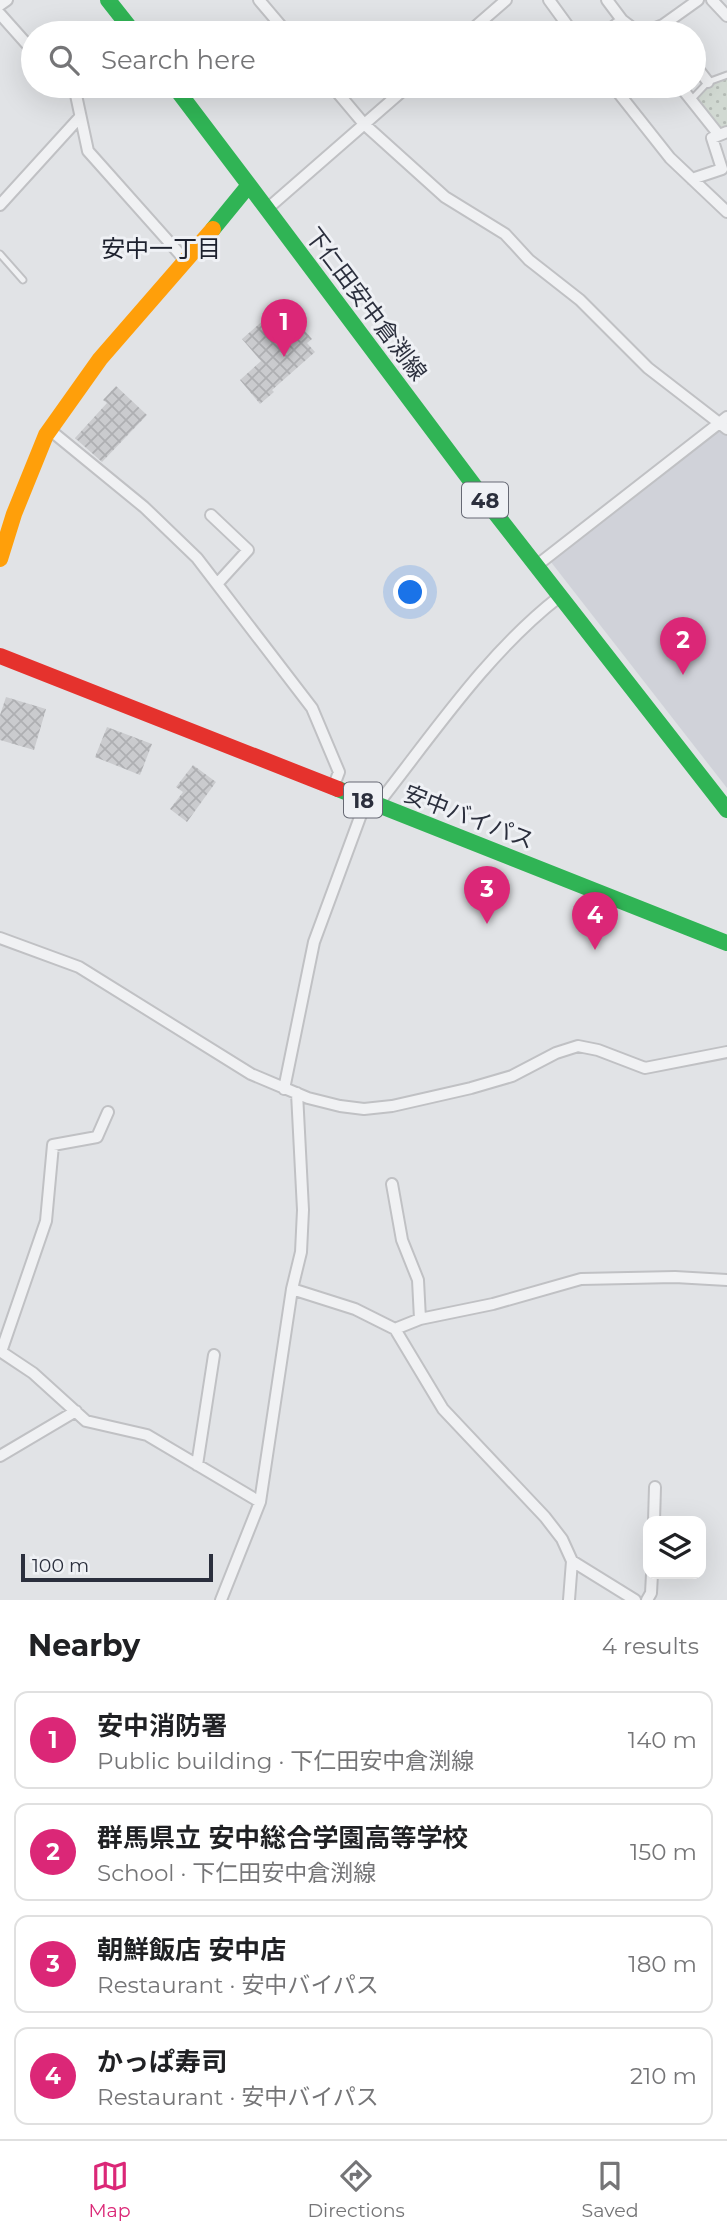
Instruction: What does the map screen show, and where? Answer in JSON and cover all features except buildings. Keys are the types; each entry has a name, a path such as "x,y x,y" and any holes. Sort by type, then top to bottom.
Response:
{"main road":[{"path":"108,0 125,21"},
{"name":"下仁田安中倉渕線","path":"183,98 559,597 727,810"},
{"path":"0,559 14,513 50,430 100,359 249,185"},
{"name":"安中バイパス","path":"0,656 727,943"}],"street":[{"path":"0,5 7,0"},
{"path":"259,0 277,21"},
{"path":"482,21 506,0"},
{"path":"549,0 564,21"},
{"path":"607,0 622,20"},
{"path":"675,21 698,0"},
{"path":"712,0 727,16"},
{"path":"0,14 21,38"},
{"path":"77,98 88,151 186,261"},
{"path":"342,98 364,124 445,197 505,234 529,260 580,300 648,368 724,423 536,566"},
{"path":"267,209 394,98"},
{"path":"622,98 670,158 727,212"},
{"path":"691,100 723,134 712,138 722,169 692,179"},
{"path":"0,205 80,117"},
{"path":"50,430 144,507 197,558 312,708 338,772 333,788"},
{"path":"211,515 248,550 216,584"},
{"path":"284,1089 314,942 371,803 489,664 533,617 559,597"},
{"path":"0,938 79,967 251,1074 308,1098 340,1107 364,1109 393,1106 512,1076 556,1053 578,1046 598,1050 645,1068 727,1052"},
{"path":"220,1600 260,1502 292,1289 301,1252 303,1210 297,1093"},
{"path":"108,1112 97,1137 52,1145 46,1221 1,1352 33,1373 86,1421 146,1435 260,1502"},
{"path":"392,1184 402,1240 418,1280 420,1319"},
{"path":"395,1329 420,1319 493,1304 581,1279 675,1277 727,1280"},
{"path":"292,1289 355,1309 395,1329 443,1409 545,1517 562,1539 572,1561 569,1600"},
{"path":"197,1465 214,1355"},
{"path":"0,1456 76,1411"},
{"path":"654,1516 655,1487"},
{"path":"572,1561 635,1600"},
{"path":"647,1600 651,1593 652,1579"}],"lane":[{"path":"708,82 727,75"},
{"path":"0,254 23,280"}],"shaded area":[{"path":"727,77 727,128 721,130 695,99 706,98 706,89"},
{"path":"718,431 727,433 727,788 551,562"}],"traffic: fast":[{"path":"108,0 125,21"},
{"path":"183,98 249,185"},
{"path":"213,229 249,185 485,500 727,810"},
{"path":"338,789 727,943"}],"traffic: slow":[{"path":"0,559 14,514 46,435 100,359 213,229"}],"traffic: jam":[{"path":"0,656 338,789"}],"place":[{"name":"安中消防署","path":"284,357"},
{"name":"群馬県立 安中総合学園高等学校","path":"683,675"},
{"name":"朝鮮飯店 安中店","path":"487,924"},
{"name":"かっぱ寿司","path":"595,950"}],"district":[{"name":"安中一丁目","path":"161,248"}]}
